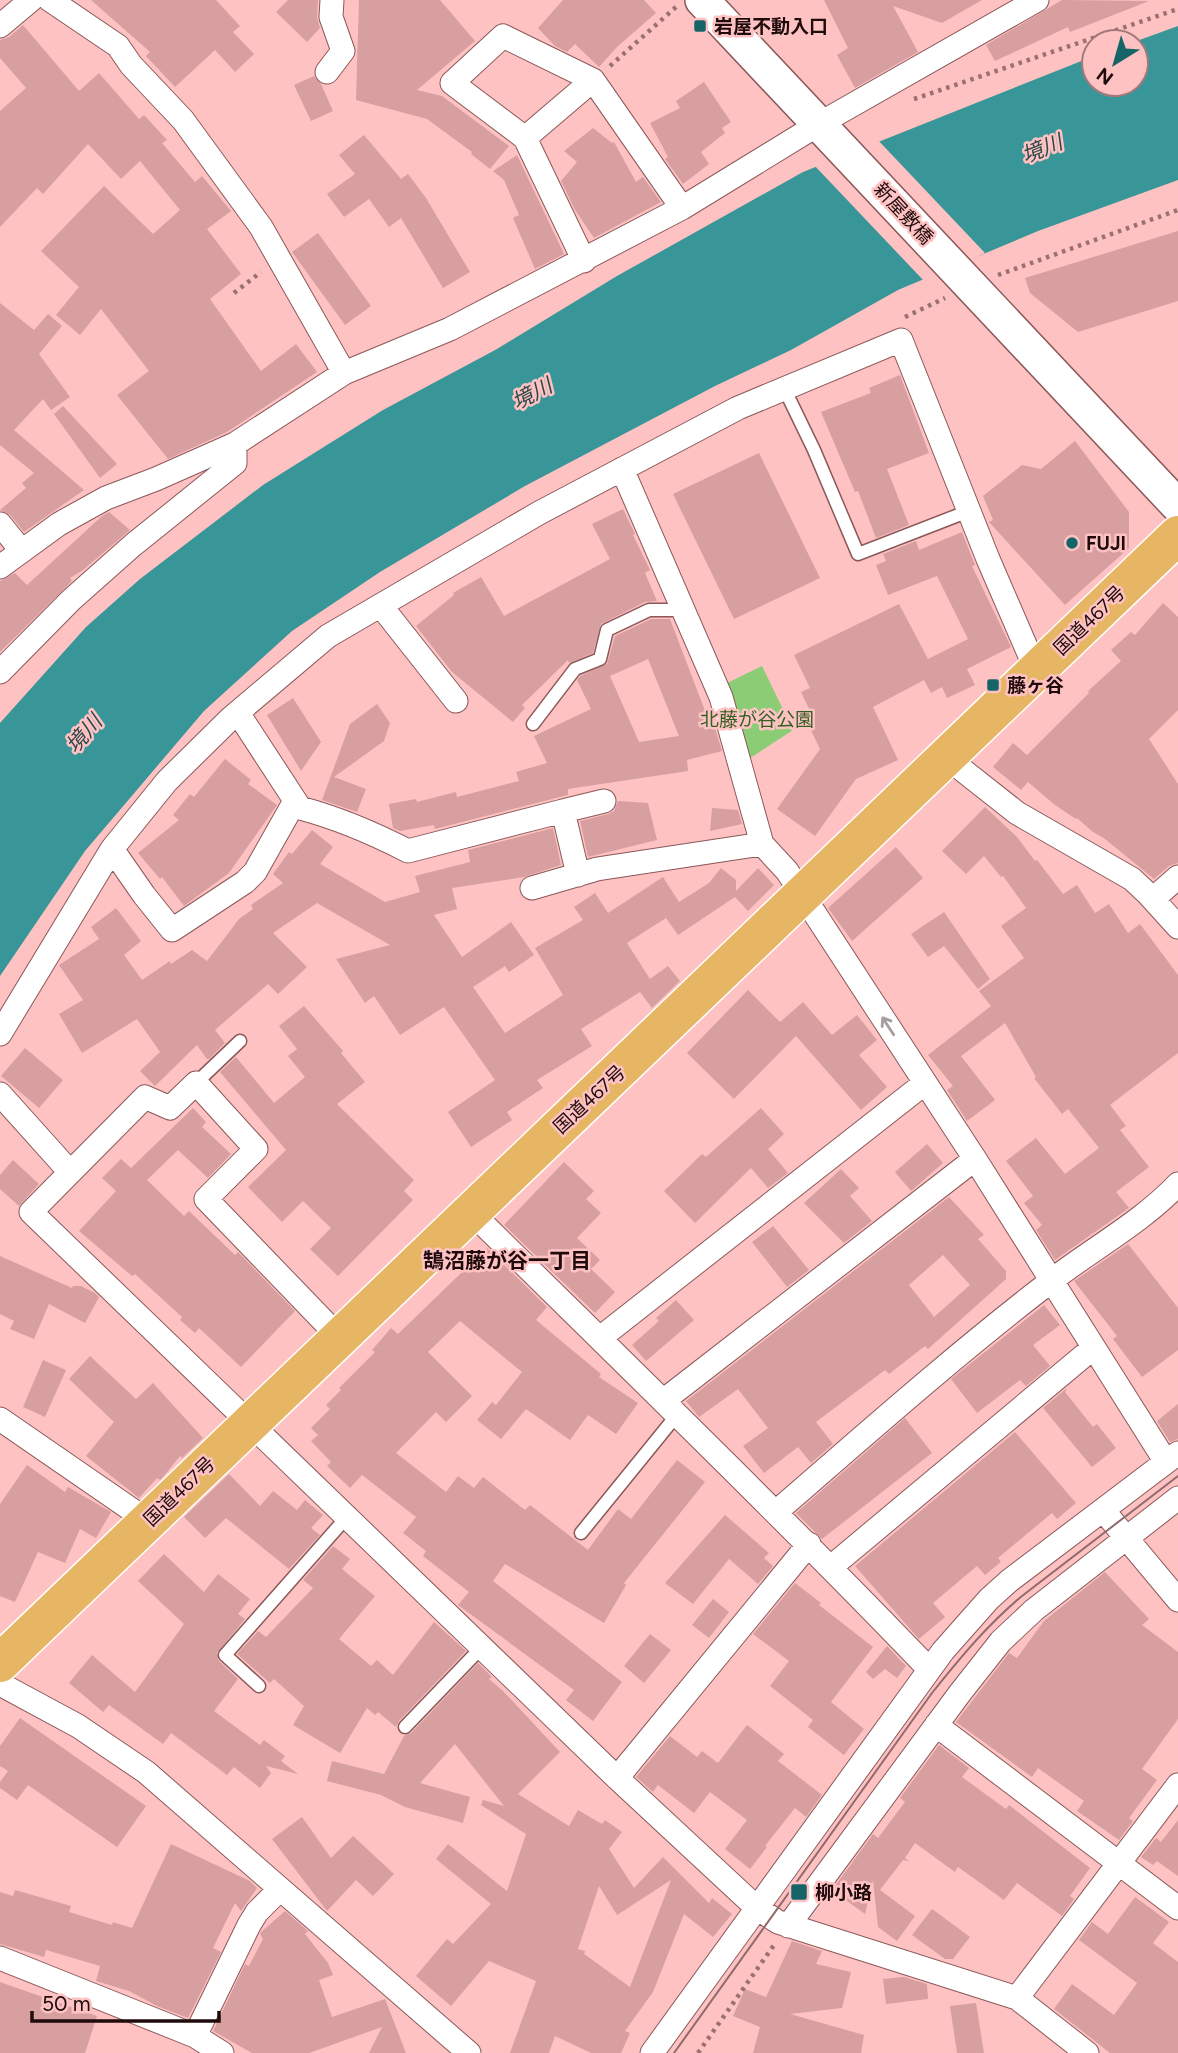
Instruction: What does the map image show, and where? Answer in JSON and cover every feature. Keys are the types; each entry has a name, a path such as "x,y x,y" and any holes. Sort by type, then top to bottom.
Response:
{"highway":[{"name":"国道467号","path":"0,1663 1178,536"}],"street":[{"path":"0,26 31,0"},
{"path":"50,0 118,46 131,65 183,120 261,227 344,373"},
{"path":"327,72 342,51 331,17 332,0"},
{"name":"新屋敷橋","path":"702,0 1178,506"},
{"path":"0,567 59,524 106,498 235,444 344,373 450,329 829,135 1037,0"},
{"path":"584,261 525,138 452,83 503,36 593,80 682,208"},
{"path":"525,138 593,80"},
{"path":"0,1034 112,849 167,781 238,713 328,636 518,525 738,408 901,340 1036,670"},
{"path":"0,673 82,590 235,463 235,444"},
{"path":"622,469 721,697 762,844 787,871 975,1159 1093,1348 1172,1458 989,1599 929,1670 652,2053"},
{"path":"0,524 21,551"},
{"path":"381,606 456,701"},
{"path":"238,713 300,808 327,815 408,851 604,801"},
{"path":"946,757 1017,813 1132,879 1178,927"},
{"path":"112,849 172,930 245,882 254,872 295,801"},
{"path":"563,811 578,875"},
{"path":"532,888 597,869 762,844"},
{"path":"1153,899 1178,877"},
{"path":"339,1337 206,1199 256,1149 196,1083 170,1108 145,1097 31,1212 617,1779 758,1908 788,1926 1017,1998 1087,2053"},
{"path":"600,1338 925,1083"},
{"path":"0,1094 69,1172"},
{"path":"669,1408 975,1159"},
{"path":"776,1512 937,1373 1178,1184"},
{"path":"471,1212 809,1544 929,1670"},
{"path":"831,1567 1093,1348"},
{"path":"0,1419 148,1521"},
{"path":"788,1926 1001,1641 1018,1623 1178,1498"},
{"path":"1103,1510 1178,1600"},
{"path":"617,1779 809,1544"},
{"path":"0,1684 79,1726 146,1772 469,2053"},
{"path":"936,1725 1178,1908"},
{"path":"1017,1998 1178,1785"},
{"path":"195,2036 249,1924 279,1890"},
{"path":"0,1958 195,2036 222,2053"}],"lane":[{"path":"784,388 814,450 858,554 969,511"},
{"path":"533,724 575,669 600,659 607,630 649,610 684,610"},
{"path":"196,1083 240,1041"},
{"path":"581,1533 669,1408"},
{"path":"259,1686 226,1655 346,1518"},
{"path":"405,1727 481,1648"}],"path":[{"path":"593,80 684,0"},
{"path":"910,101 1178,9"},
{"path":"970,283 1178,210"},
{"path":"234,293 279,259"},
{"path":"698,2053 788,1926"}],"green space":[{"name":"北藤が谷公園","path":"762,666 793,730 741,764 717,688"}],"water":[{"name":"境川","path":"1178,26 1178,180 1038,231 898,290 791,350 715,386 525,486 380,572 292,631 204,711 85,851 0,976 0,723 86,627 140,579 263,485 383,410 497,349 617,276 803,172 1080,62 1080,98 1150,98 1150,36"}],"pier":[{"path":"876,138 985,253 925,282 813,164"}],"building":[{"path":"91,0 216,0 240,26 233,32 254,54 235,72 215,50 175,87 146,56 150,52"},
{"path":"288,0 318,0 317,17 320,28 307,42 276,12"},
{"path":"359,0 440,0 475,41 417,90 442,96 509,146 490,169 471,154 472,152 427,119 356,100"},
{"path":"563,0 644,0 656,13 617,47 599,67 575,44 567,52 555,46 538,28"},
{"path":"824,0 982,0 942,23 893,6 918,52 855,88 837,55 848,48"},
{"path":"1062,0 1149,1 1070,32 1068,27 995,61 986,45"},
{"path":"23,25 79,91 99,73 139,119 144,115 167,140 162,143 195,182 202,176 231,211 207,229 241,274 210,299 261,371 296,344 317,372 227,432 168,459 117,395 149,371 101,309 80,335 56,315 79,287 41,251 104,186 153,234 180,210 140,161 121,179 88,144 43,194 37,188 0,227 0,111 26,88 0,58 0,40 9,37"},
{"path":"314,76 321,84 333,111 311,121 294,85"},
{"path":"704,82 731,122 722,128 725,133 701,152 709,164 683,184 665,159 668,157 650,123 680,108 676,101"},
{"path":"593,128 614,142 636,182 643,177 661,202 594,238 575,210 561,181 577,162 564,151"},
{"path":"364,135 401,179 408,174 426,198 470,272 443,288 401,218 389,227 369,199 344,217 327,194 355,174 339,155"},
{"path":"517,155 564,254 535,269 513,218 519,215 504,180 493,171"},
{"path":"1178,231 1178,301 1078,332 1030,293 1025,278"},
{"path":"318,233 371,306 345,325 292,252"},
{"path":"0,303 34,330 48,314 62,326 39,354 70,397 51,410 43,399 14,430 84,490 24,532 10,515 0,510 26,488 22,483 34,473 0,445"},
{"path":"900,375 929,453 887,469 909,525 876,538 858,491 855,492 821,412 871,393 869,388"},
{"path":"63,406 117,464 100,478 54,414"},
{"path":"1075,441 1129,512 1129,548 1065,605 989,522 993,520 983,496 1022,465 1041,469"},
{"path":"759,453 820,578 734,619 673,494"},
{"path":"623,509 650,570 645,573 657,601 645,602 601,624 593,653 569,663 568,660 522,705 525,708 513,722 452,672 416,626 454,595 453,593 481,577 504,616 610,559 592,524"},
{"path":"109,512 130,530 70,578 72,581 0,652 0,581 15,573 27,585"},
{"path":"962,532 975,565 972,566 1011,647 967,669 975,685 947,698 942,687 931,693 924,680 873,707 898,760 856,779 815,836 777,809 820,749 803,714 810,711 801,692 810,688 794,655 899,604 928,659 968,639 937,576 888,595 876,565 886,561 883,554 916,541 919,550"},
{"path":"1163,603 1178,617 1178,710 1149,739 1178,784 1178,863 1169,866 1154,879 1028,782 1021,790 993,767 1013,743 1027,755 1089,693 1088,691 1121,661 1111,650 1131,632 1135,635"},
{"path":"651,619 670,619 707,716 711,715 722,751 687,760 688,771 568,789 568,795 435,829 434,825 400,831 393,828 389,804 416,799 417,802 456,792 457,797 519,781 516,772 547,763 534,736 591,709 577,680 580,676 607,664 615,636","holes":["648,659 679,736 639,742 610,676"]},
{"path":"293,698 321,742 301,771 267,715"},
{"path":"377,704 390,723 384,741 334,777 366,789 357,812 322,800 350,724"},
{"path":"225,759 251,780 248,784 277,805 229,873 184,906 162,877 160,879 138,853 179,820 173,815 190,794 194,797"},
{"path":"618,801 648,803 657,840 588,857 580,821 614,811"},
{"path":"985,807 1017,837 1063,894 1077,885 1095,913 1109,904 1128,933 1140,924 1178,975 1178,1053 1110,1105 1126,1126 1120,1130 1149,1167 1116,1192 1129,1208 1055,1260 1036,1230 1042,1225 1024,1203 1033,1196 1006,1161 1036,1138 1065,1174 1099,1148 1068,1109 1062,1114 1034,1078 1036,1077 1005,1023 961,1056 995,1100 967,1121 947,1090 953,1086 928,1055 991,1006 979,991 1024,958 1001,926 1026,908 1003,876 1001,877 984,856 966,874 942,851"},
{"path":"712,808 738,810 742,824 710,831"},
{"path":"553,828 561,865 524,877 452,888 457,909 434,915 462,957 511,922 534,955 509,972 505,966 473,987 505,1033 563,995 535,948 583,920 574,907 595,893 608,913 663,877 679,902 709,883 721,868 736,880 736,891 758,868 774,885 748,911 735,897 678,935 666,918 627,943 650,979 668,966 680,981 652,1008 640,992 581,1029 592,1046 537,1080 543,1088 507,1112 512,1120 471,1147 448,1112 495,1080 444,1007 400,1035 374,996 365,1003 336,959 390,945 317,903 273,933 307,967 278,994 268,984 215,1030 225,1043 209,1059 197,1045 155,1086 140,1071 160,1052 137,1019 82,1053 59,1014 83,1000 59,965 99,939 91,927 116,908 141,941 124,955 142,980 192,950 207,961 239,919 253,909 251,905 283,883 273,874 289,852 292,854 312,830 333,847 320,864 385,902 420,892 415,876 470,862 468,850"},
{"path":"896,847 923,878 852,941 828,908"},
{"path":"944,912 990,979 978,989 944,946 928,957 911,934"},
{"path":"748,990 780,1022 803,1002 832,1035 857,1015 877,1040 859,1055 887,1087 861,1110 796,1036 734,1099 687,1053"},
{"path":"304,1006 343,1051 341,1053 365,1082 337,1104 414,1180 404,1191 413,1200 338,1276 310,1249 331,1228 303,1201 282,1222 248,1187 286,1150 220,1072 236,1057 274,1103 305,1077 288,1056 297,1049 279,1026"},
{"path":"25,1048 63,1080 39,1108 1,1076"},
{"path":"193,1108 206,1122 202,1127 231,1154 208,1178 178,1150 147,1180 184,1216 189,1211 235,1255 238,1252 295,1311 241,1367 199,1328 195,1333 180,1320 182,1317 135,1274 132,1276 79,1231 116,1191 102,1178 121,1159 131,1168"},
{"path":"761,1108 784,1134 768,1149 788,1173 768,1188 751,1168 695,1223 664,1191 702,1154 706,1157"},
{"path":"927,1144 943,1163 911,1191 895,1172"},
{"path":"13,1160 39,1184 19,1206 0,1189 0,1175"},
{"path":"564,1162 594,1191 586,1199 601,1213 577,1238 600,1260 591,1269 615,1292 595,1313 504,1225"},
{"path":"841,1169 859,1188 850,1196 872,1221 844,1243 804,1203"},
{"path":"949,1197 984,1235 978,1239 1006,1271 1006,1279 928,1349 925,1346 889,1374 885,1370 816,1422 833,1444 811,1463 798,1447 764,1473 743,1446 768,1428 738,1389 699,1417 686,1401","holes":["943,1255 970,1285 934,1317 909,1285"]},
{"path":"773,1226 809,1270 787,1287 752,1242"},
{"path":"1128,1244 1178,1308 1178,1350 1142,1377 1113,1339 1117,1336 1074,1281"},
{"path":"487,1248 547,1307 536,1320 601,1374 599,1377 638,1403 616,1434 588,1415 570,1440 526,1409 501,1439 477,1420 492,1402 496,1405 522,1372 460,1321 428,1352 472,1396 446,1422 436,1412 396,1453 446,1492 458,1476 474,1488 483,1477 525,1510 530,1505 588,1550 618,1509 631,1519 677,1460 705,1482 624,1583 626,1585 604,1623 505,1564 493,1581 622,1682 593,1721 566,1700 574,1690 458,1605 469,1592 423,1556 426,1551 403,1533 416,1517 362,1475 350,1488 327,1466 331,1462 311,1441 318,1435 311,1428 330,1409 326,1405 375,1352 372,1350 391,1328 398,1334"},
{"path":"0,1256 72,1288 81,1286 95,1293 99,1297 85,1323 49,1304 34,1339 10,1329 14,1321 0,1314"},
{"path":"676,1300 694,1320 646,1361 632,1345 659,1321 656,1318"},
{"path":"1044,1305 1060,1325 1033,1345 1050,1366 1026,1386 1020,1380 977,1413 951,1379"},
{"path":"90,1356 136,1399 153,1383 203,1438 182,1458 180,1456 163,1477 160,1480 157,1478 139,1498 86,1456 114,1422 69,1379"},
{"path":"43,1360 66,1370 45,1417 23,1407"},
{"path":"1067,1388 1065,1392 1093,1427 1097,1424 1116,1448 1092,1467 1043,1408"},
{"path":"1178,1404 1178,1439 1170,1442 1157,1421"},
{"path":"905,1418 932,1453 822,1539 796,1513"},
{"path":"1015,1432 1076,1503 1057,1519 1052,1513 998,1558 1001,1562 985,1575 977,1566 933,1603 945,1617 919,1639 855,1566"},
{"path":"27,1465 65,1492 68,1487 111,1512 96,1538 80,1529 65,1563 38,1552 15,1602 0,1596 0,1504"},
{"path":"229,1474 260,1506 273,1491 297,1510 305,1500 323,1515 311,1528 320,1535 289,1569 226,1518 205,1538 184,1517"},
{"path":"725,1515 769,1553 764,1558 773,1566 758,1584 729,1559 693,1604 665,1583"},
{"path":"333,1546 350,1559 342,1569 375,1596 339,1639 371,1666 377,1660 393,1675 434,1622 466,1651 396,1727 378,1712 375,1715 367,1708 340,1753 293,1725 304,1706 274,1679 270,1683 237,1654 258,1631 266,1637 313,1588 303,1580"},
{"path":"164,1554 204,1592 218,1574 250,1599 238,1614 245,1619 217,1653 219,1661 238,1679 214,1711 260,1745 264,1740 285,1756 281,1761 298,1774 266,1766 271,1773 260,1788 234,1767 227,1775 171,1733 163,1744 109,1705 103,1712 69,1683 92,1655 135,1692 184,1624 138,1581"},
{"path":"1105,1572 1149,1619 1142,1625 1178,1652 1178,1719 1142,1769 1157,1780 1129,1818 1133,1821 1119,1840 1077,1811 1084,1801 1038,1768 1032,1777 956,1722 1009,1653 1017,1658 1044,1621"},
{"path":"795,1583 873,1647 831,1702 864,1729 844,1755 808,1727 813,1720 770,1686 789,1661 753,1634"},
{"path":"713,1599 729,1612 709,1638 692,1625"},
{"path":"650,1634 671,1650 644,1683 624,1666"},
{"path":"887,1646 906,1666 897,1678 885,1669 873,1679 866,1672"},
{"path":"478,1663 492,1677 489,1679 560,1752 518,1794 569,1826 578,1810 602,1824 605,1820 622,1832 609,1849 634,1888 663,1857 709,1903 712,1898 732,1914 713,1937 684,1914 653,1992 625,2031 630,2033 621,2053 591,2053 555,2036 549,2053 510,2053 536,1981 489,1961 451,2006 416,1976 447,1939 453,1944 491,1904 436,1859 448,1844 507,1891 526,1834 481,1805 483,1800 504,1806 455,1744 420,1783 470,1797 463,1823 405,1807 381,1795 327,1781 332,1761 384,1774 404,1736 411,1733","holes":["671,1880 630,1987 584,1954 585,1951 578,1949 599,1886 617,1915"]},
{"path":"20,1718 146,1806 117,1847 28,1785 17,1800 0,1788 0,1782 8,1771 0,1766 0,1746"},
{"path":"747,1725 784,1754 778,1761 822,1795 806,1817 795,1808 750,1869 725,1849 747,1820 710,1792 694,1813 658,1785 653,1792 636,1777 670,1736 697,1757 702,1751 718,1763"},
{"path":"939,1745 969,1768 962,1777 1006,1809 1009,1805 1090,1868 1070,1896 1074,1899 1062,1916 1017,1883 1004,1900 958,1867 955,1872 915,1843 905,1858 909,1861 903,1860 880,1890 915,1916 897,1941 878,1927 873,1880 865,1914 832,1890 873,1834 878,1838 905,1802 900,1798"},
{"path":"302,1817 331,1858 353,1836 394,1874 373,1896 356,1880 327,1911 272,1839"},
{"path":"1178,1820 1178,1876 1157,1861 1153,1865 1141,1857 1156,1838 1161,1842"},
{"path":"171,1844 250,1881 257,1888 241,1911 235,1903 213,1948 221,1952 188,2018 129,1991 96,1981 100,1966 46,1950 44,1957 0,1944 0,1892 13,1896 15,1890 71,1906 69,1912 132,1928"},
{"path":"1135,1897 1169,1922 1153,1943 1178,1962 1178,2053 1110,2053 1054,2009 1072,1984 1114,2015 1137,1983 1079,1940 1092,1922 1108,1934"},
{"path":"932,1909 970,1937 953,1959 945,1959 912,1935"},
{"path":"285,1911 308,1931 305,1934 328,1963 333,1975 319,1980 332,2017 385,1999 406,2053 369,2053 382,2027 309,2053 252,2053 213,2031 245,1964 249,1966 263,1939 261,1932"},
{"path":"792,1941 822,1951 816,1964 851,1972 842,2008 790,2014 864,2035 861,2053 753,2053 760,2027 733,2016 745,1989 766,1997"},
{"path":"904,1977 927,1984 928,1999 886,2004 883,1979"},
{"path":"0,1982 97,2016 85,2053 0,2053"},
{"path":"976,2003 984,2053 957,2053 950,2006"}],"tram line":[{"path":"674,2053 932,1693 964,1654 1022,1596 1178,1476"}],"place":[{"name":"岩屋不動入口","path":"700,26"},
{"name":"FUJI","path":"1072,543"},
{"name":"藤ヶ谷","path":"993,685"},
{"name":"柳小路","path":"799,1892"}],"district":[{"name":"鵠沼藤が谷一丁目","path":"507,1261"}]}
